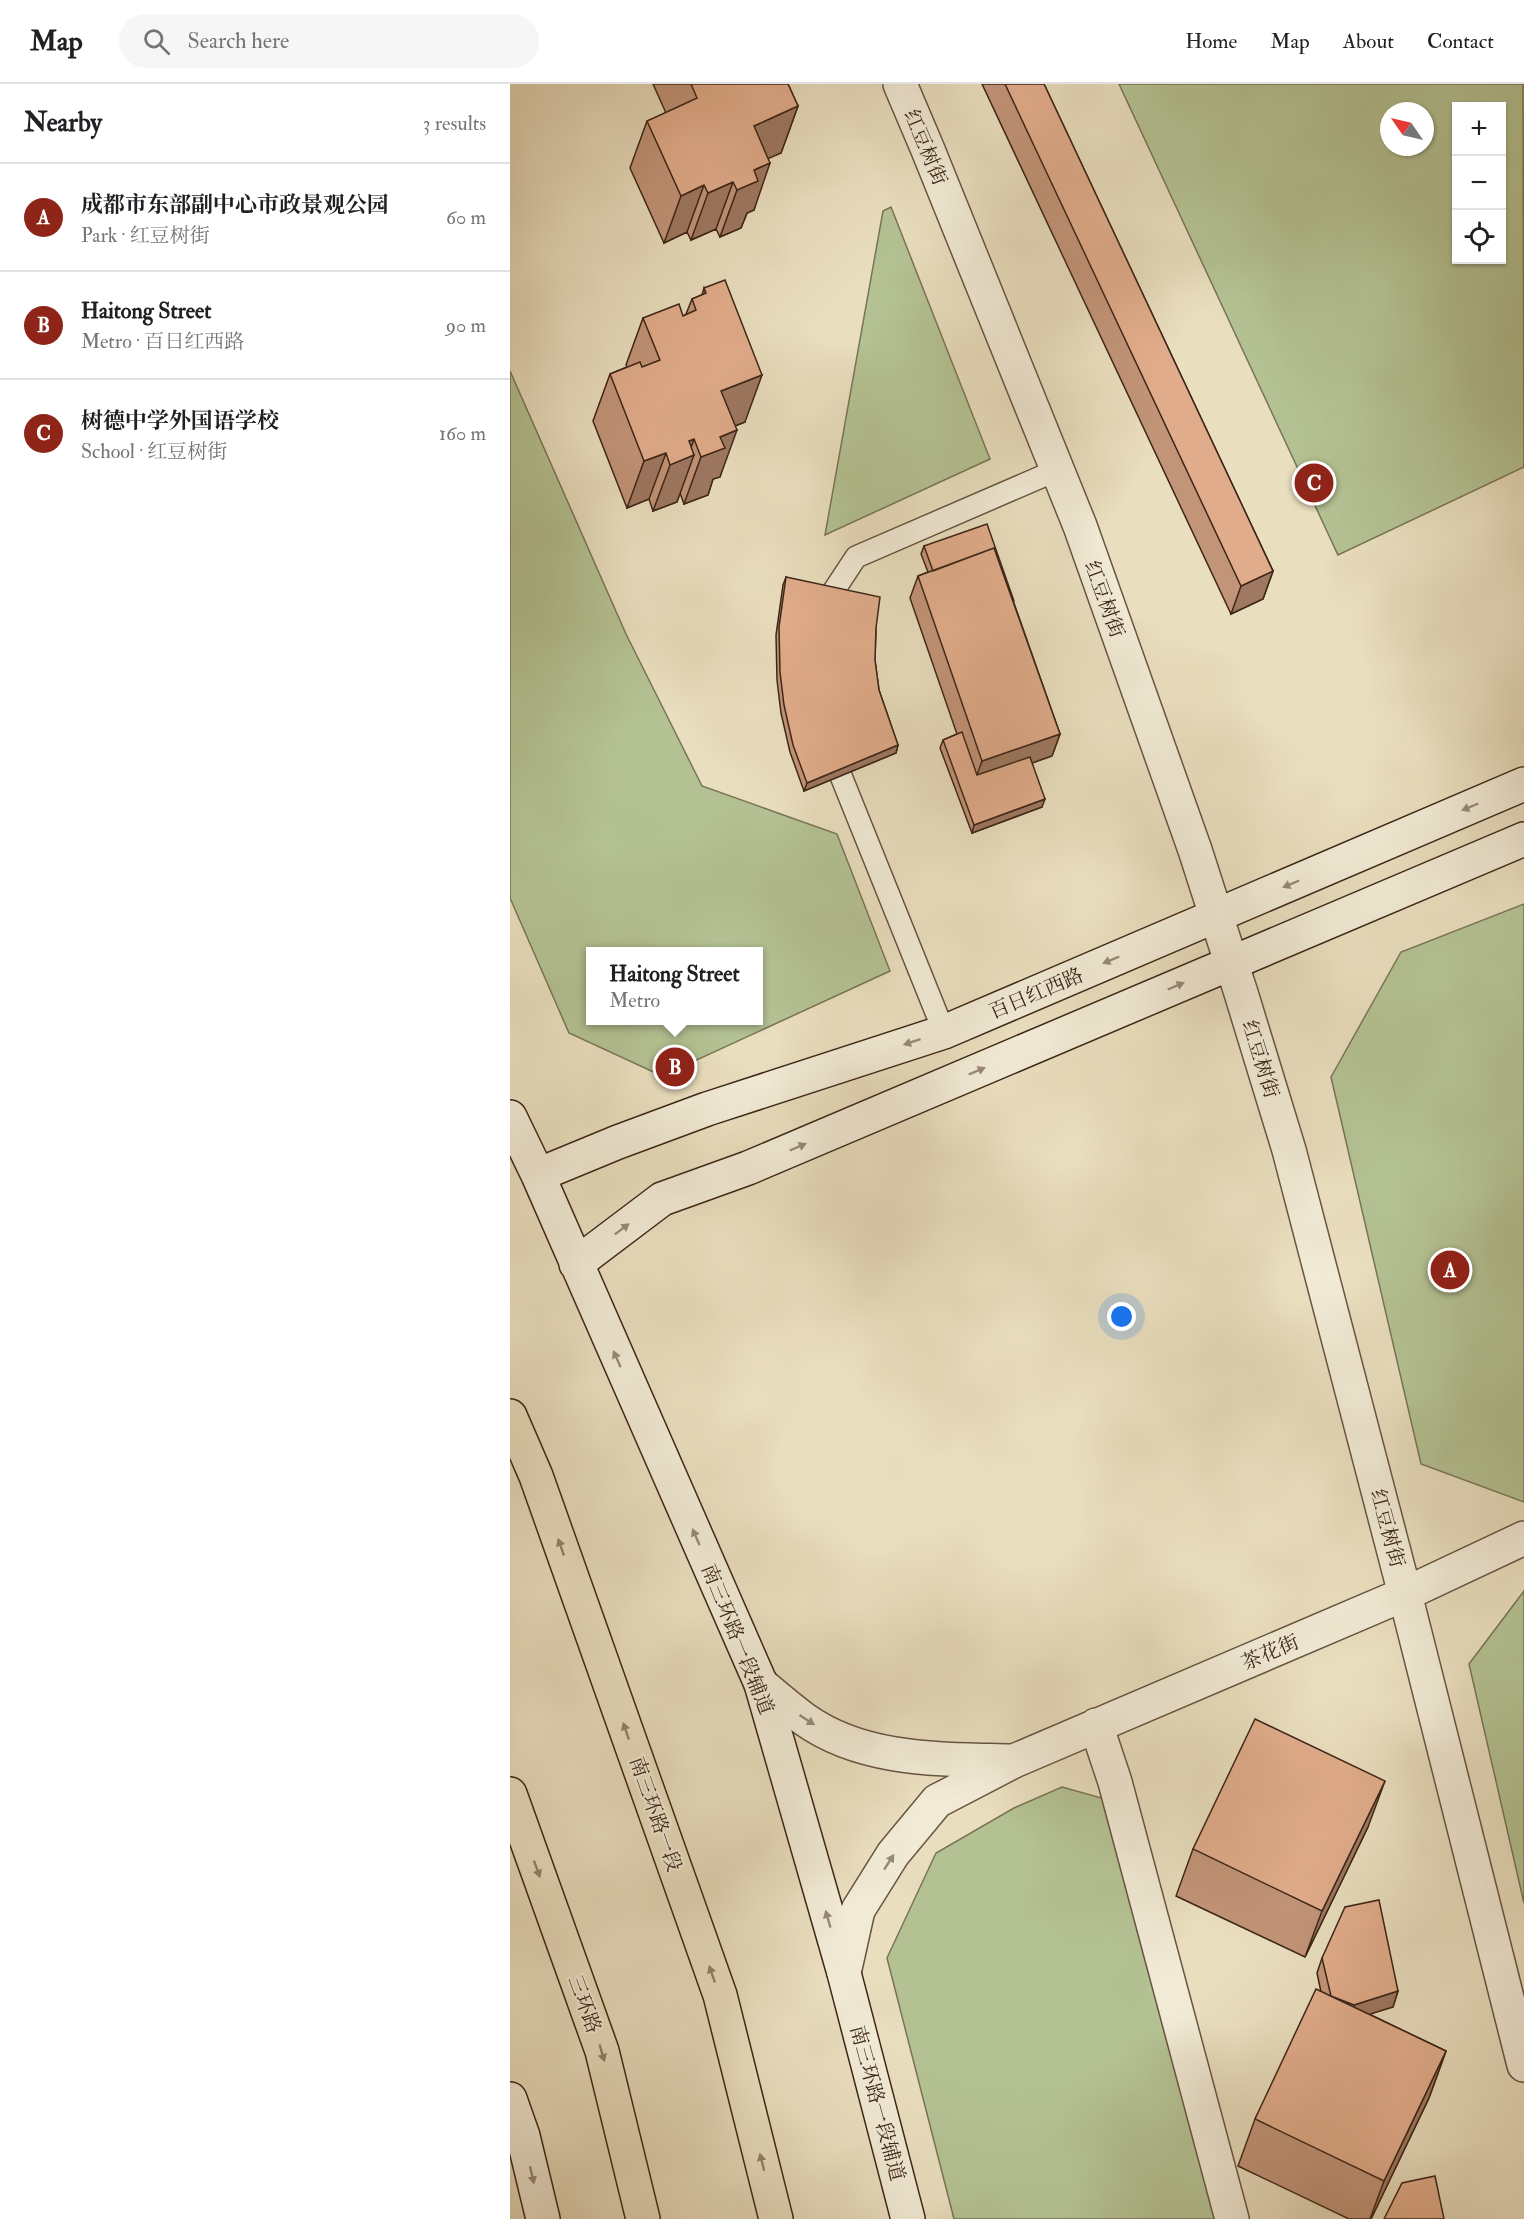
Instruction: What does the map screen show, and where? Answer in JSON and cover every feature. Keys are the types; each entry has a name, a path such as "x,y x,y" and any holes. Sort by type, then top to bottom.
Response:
{"highway":[{"name":"南三环路一段","path":"510,1416 536,1476 720,1995 776,2219"},
{"name":"三环路","path":"510,1794 603,2051 643,2219"}],"street":[{"name":"红豆树街","path":"900,84 1080,526 1232,963 1289,1150 1405,1594 1524,2065"},
{"name":"百日红西路","path":"538,1175 707,1109 944,1032 1524,784"},
{"path":"576,1264 662,1199 748,1168 1524,839"},
{"name":"南三环路一段辅道","path":"510,1117 538,1175 761,1684 844,1973 908,2219"},
{"name":"茶花街","path":"844,1973 858,1910 893,1854 937,1801 1014,1761 1405,1594 1524,1538"},
{"name":"茶花街","path":"761,1684 805,1720 839,1738 870,1748 891,1754 929,1758 1014,1761"},
{"path":"1096,1725 1115,1782 1232,2219"},
{"path":"510,2099 523,2136 543,2219"}],"lane":[{"path":"821,637 831,596 856,557 1057,470"},
{"path":"829,733 841,776 944,1032"}],"green space":[{"path":"1119,84 1523,84 1524,467 1338,555"},
{"path":"891,207 990,459 825,535 883,211"},
{"path":"510,371 626,634 702,786 837,834 890,971 662,1076 569,1033 510,898"},
{"path":"1524,904 1524,1502 1421,1464 1331,1077 1401,952"},
{"path":"1524,1591 1524,1903 1469,1664"},
{"path":"1062,1787 1105,1799 1218,2219 954,2219 887,1958 936,1853 1014,1808"}],"building":[{"path":"691,84 788,84 798,106 754,126 770,163 754,170 758,181 737,190 733,182 708,193 704,185 681,196 647,121 697,98"},
{"path":"1005,84 1044,84 1273,571 1241,586"},
{"path":"725,280 762,375 721,391 737,430 720,437 725,448 701,457 694,439 689,441 694,455 670,465 666,453 644,461 610,374 640,362 642,367 660,360 643,318 679,304 683,316 696,310 692,299 706,293 704,288"},
{"path":"987,524 1014,601 994,548 933,571 924,546"},
{"path":"994,548 1060,734 982,761 918,576"},
{"path":"786,577 880,597 875,660 879,690 898,745 807,783 793,745 784,705 780,672 779,627"},
{"path":"962,732 977,775 1030,757 1045,799 974,825 943,740"},
{"path":"1255,1719 1385,1781 1322,1911 1193,1849"},
{"path":"1379,1900 1398,1991 1354,2005 1331,1996 1322,1958 1345,1907"},
{"path":"1316,1989 1446,2051 1384,2181 1255,2119"},
{"path":"1435,2176 1444,2219 1384,2219 1402,2183"}],"place":[{"name":"树德中学外国语学校","path":"1314,483"},
{"name":"Haitong Street","path":"675,1067"},
{"name":"成都市东部副中心市政景观公园","path":"1450,1270"}]}
